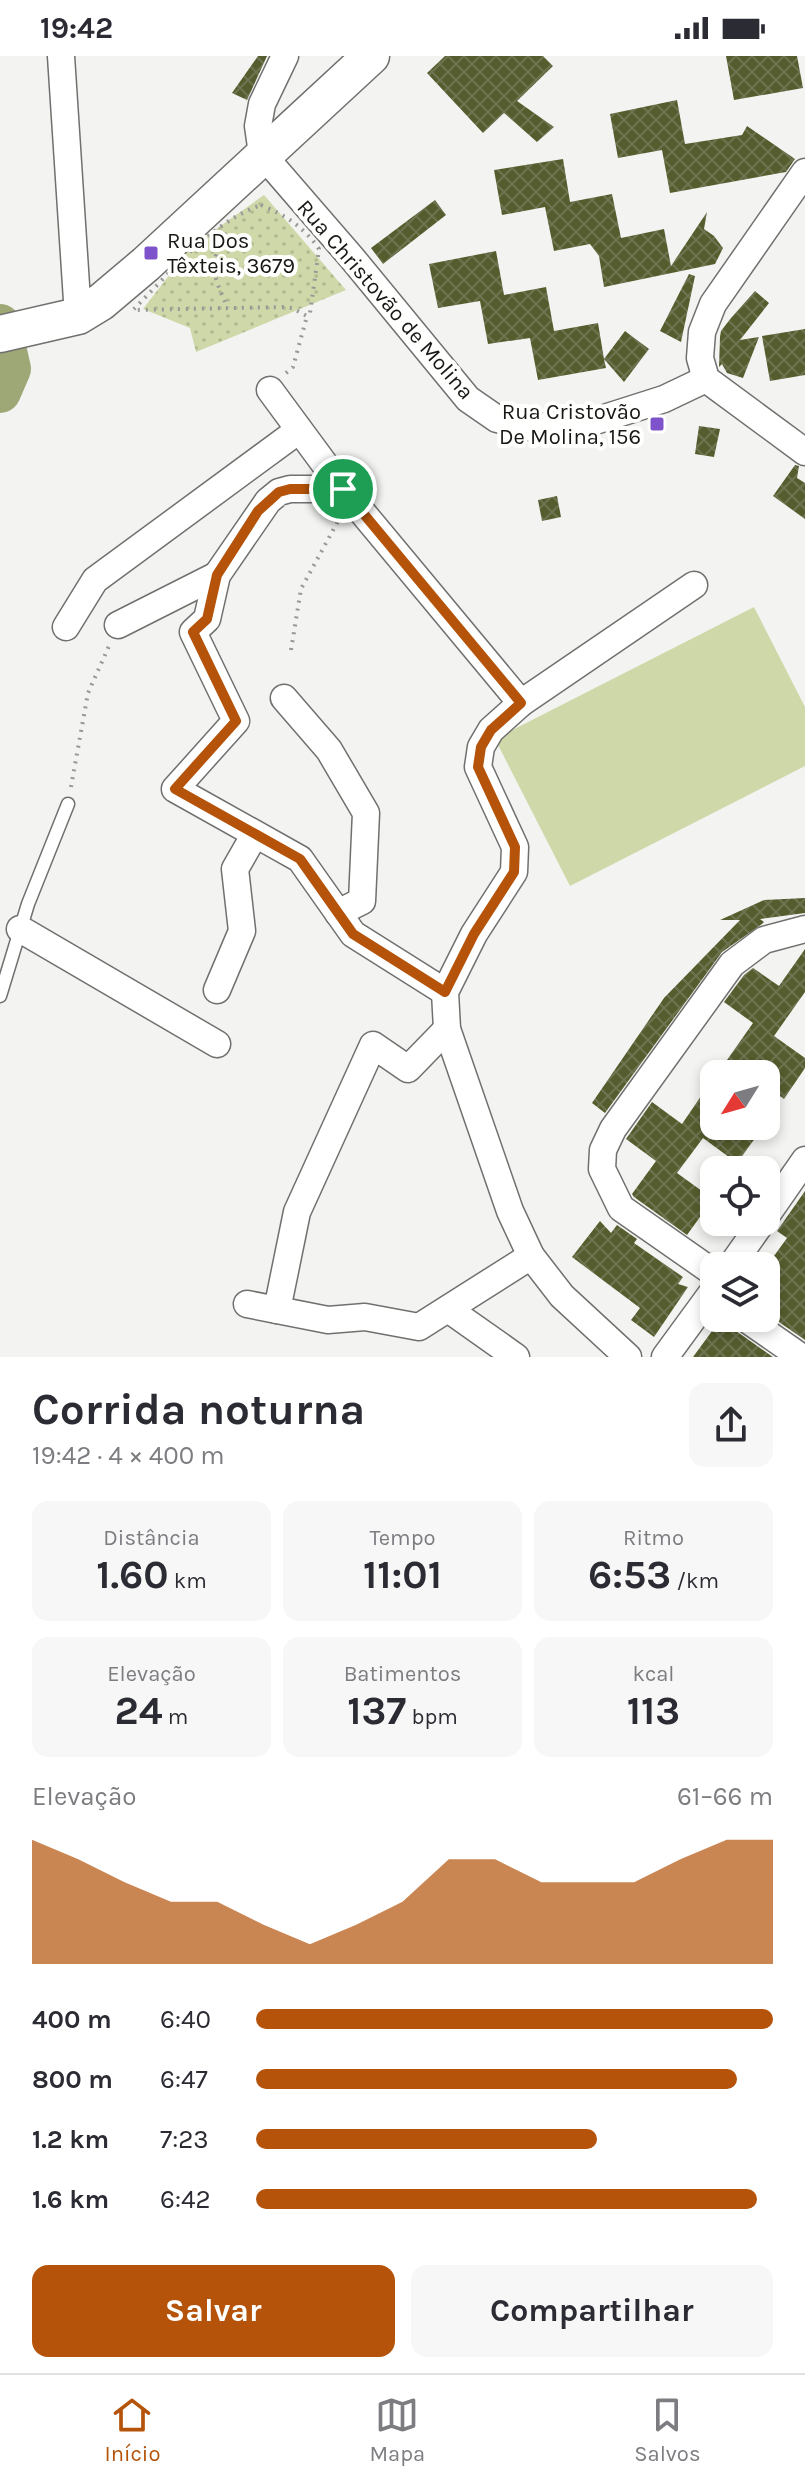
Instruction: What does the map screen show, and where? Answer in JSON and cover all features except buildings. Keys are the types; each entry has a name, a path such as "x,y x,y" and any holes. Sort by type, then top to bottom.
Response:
{"street":[{"path":"61,56 78,316"},
{"path":"262,154 258,126 262,104 285,56"},
{"path":"0,334 78,316 101,302 304,119 354,60"},
{"name":"Rua Christovão de Molina","path":"262,154 468,399 497,419 533,428 595,421 664,399 706,379"},
{"path":"805,172 713,304 702,332 700,358 706,379 805,452"},
{"path":"270,390 347,493 521,703"},
{"path":"66,627 95,580 299,430"},
{"path":"347,493 290,489 279,492 258,511 217,575 207,619 193,632 236,721 175,789 300,859 353,934 445,992"},
{"path":"118,625 217,575"},
{"path":"628,1357 562,1296 531,1256 510,1211 447,1029 445,992 474,934 514,872 515,847 478,767 481,747 491,730 521,703 694,585"},
{"path":"284,698 329,750 366,813 362,901 338,913"},
{"path":"217,990 242,931 235,869 255,834"},
{"path":"20,929 217,1044"},
{"path":"700,1278 621,1208 602,1169 603,1150 613,1129 732,964 764,940 805,929"},
{"path":"277,1310 297,1212 373,1045 408,1069 447,1029"},
{"path":"780,1196 805,1160"},
{"path":"247,1304 328,1320 365,1317 419,1327 531,1256"},
{"path":"665,1357 700,1307"},
{"path":"448,1309 516,1357"},
{"path":"765,1332 801,1357"}],"lane":[{"path":"0,996 20,929 68,804"}],"path":[{"path":"270,390 293,367 310,313 319,249 312,238 286,215 261,205 230,220 195,249 133,310 292,308 307,316"},
{"path":"228,308 213,262 230,220"},
{"path":"291,650 301,589 347,493"},
{"path":"68,804 88,693 118,625"}],"green space":[{"path":"264,195 346,290 196,352 190,328 143,309 191,247"},
{"path":"754,607 805,707 805,766 570,886 495,739"}],"waterway":[{"path":"0,325 10,369 0,392"}],"place":[{"name":"Rua Dos Têxteis, 3679","path":"151,253"},
{"name":"Rua Cristovão De Molina, 156","path":"657,424"}],"route":[{"path":"290,489 343,489 521,703 491,730 481,747 478,767 515,847 514,872 474,934 445,992 353,934 300,859 175,789 236,721 193,632 207,619 217,575 258,511 279,492 290,489"}]}
